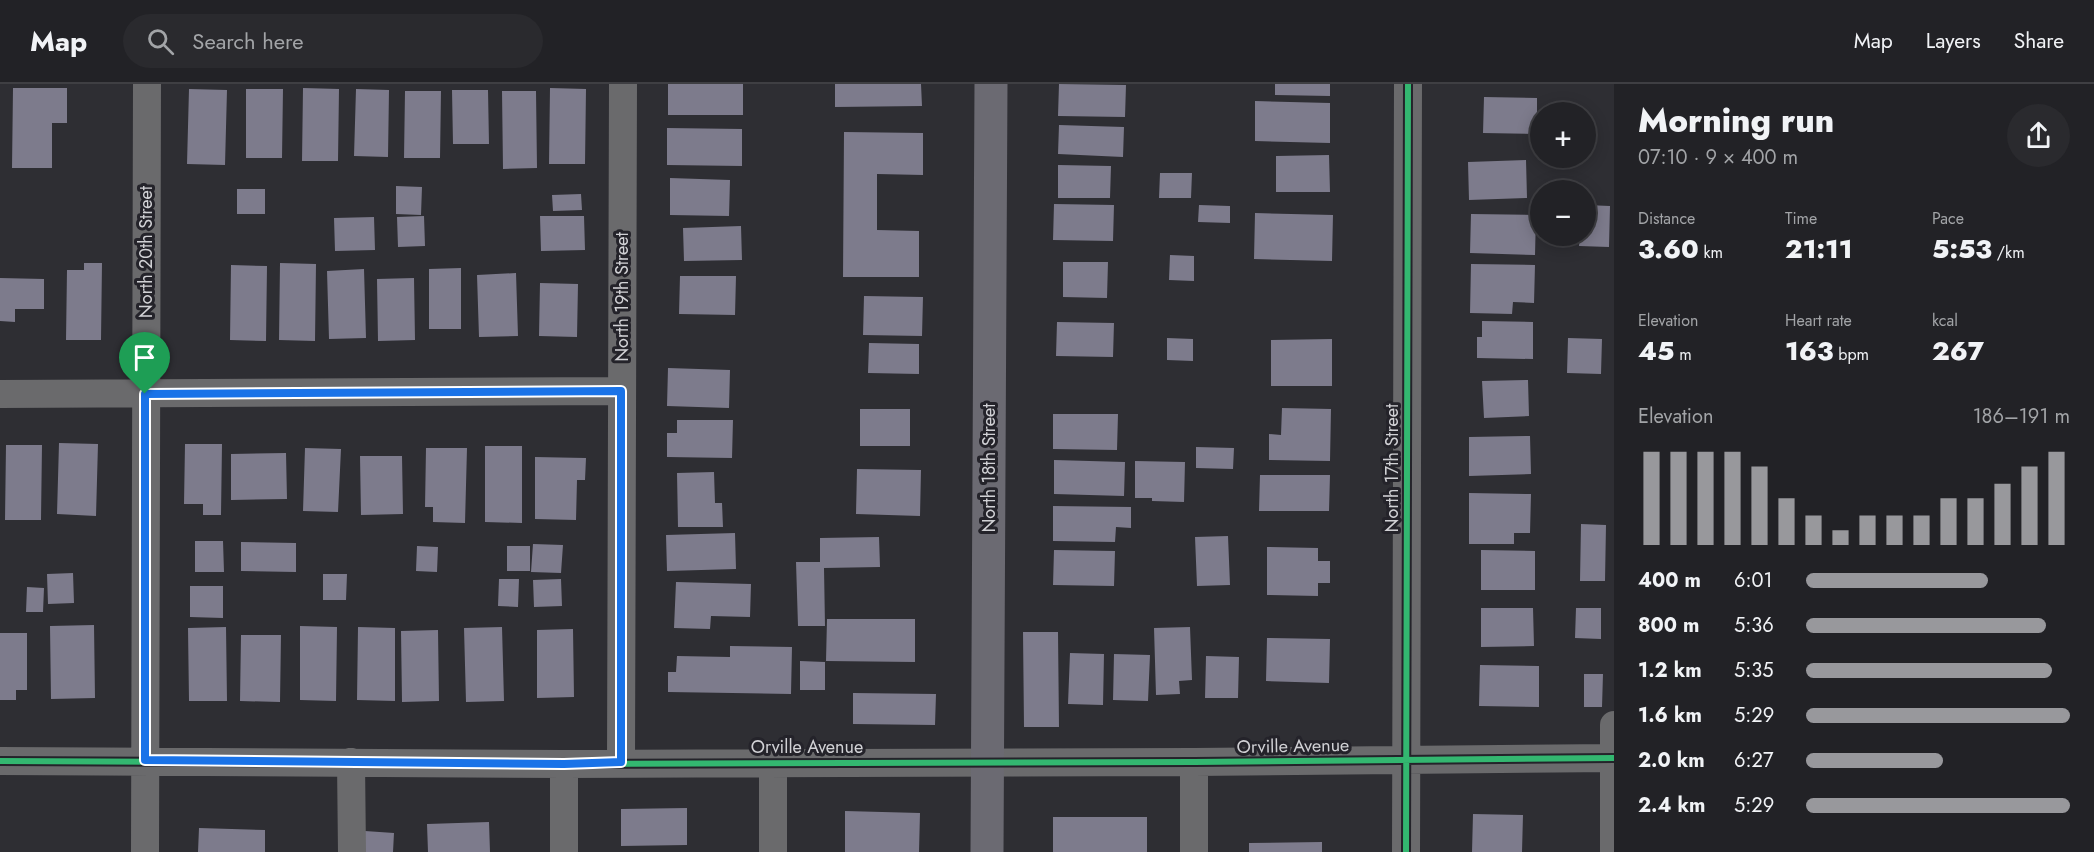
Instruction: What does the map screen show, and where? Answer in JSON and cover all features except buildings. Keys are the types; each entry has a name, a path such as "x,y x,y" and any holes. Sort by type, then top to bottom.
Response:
{"main road":[{"name":"North 18th Street","path":"987,852 991,84"}],"street":[{"name":"North 20th Street","path":"145,852 147,84"},
{"name":"North 19th Street","path":"621,762 623,84"},
{"name":"North 17th Street","path":"1406,852 1408,84"},
{"path":"0,394 621,391"},
{"path":"1614,725 1614,852"},
{"name":"Orville Avenue","path":"0,761 564,764 1614,758"},
{"path":"351,762 352,852"},
{"path":"773,762 773,852"},
{"path":"1194,762 1194,852"},
{"path":"564,764 564,852"}],"cycle path":[{"path":"1406,852 1408,84"},
{"path":"0,761 564,764 1614,758"}],"route":[{"path":"621,391 621,762 564,764 145,760 145,394 621,391"}]}
